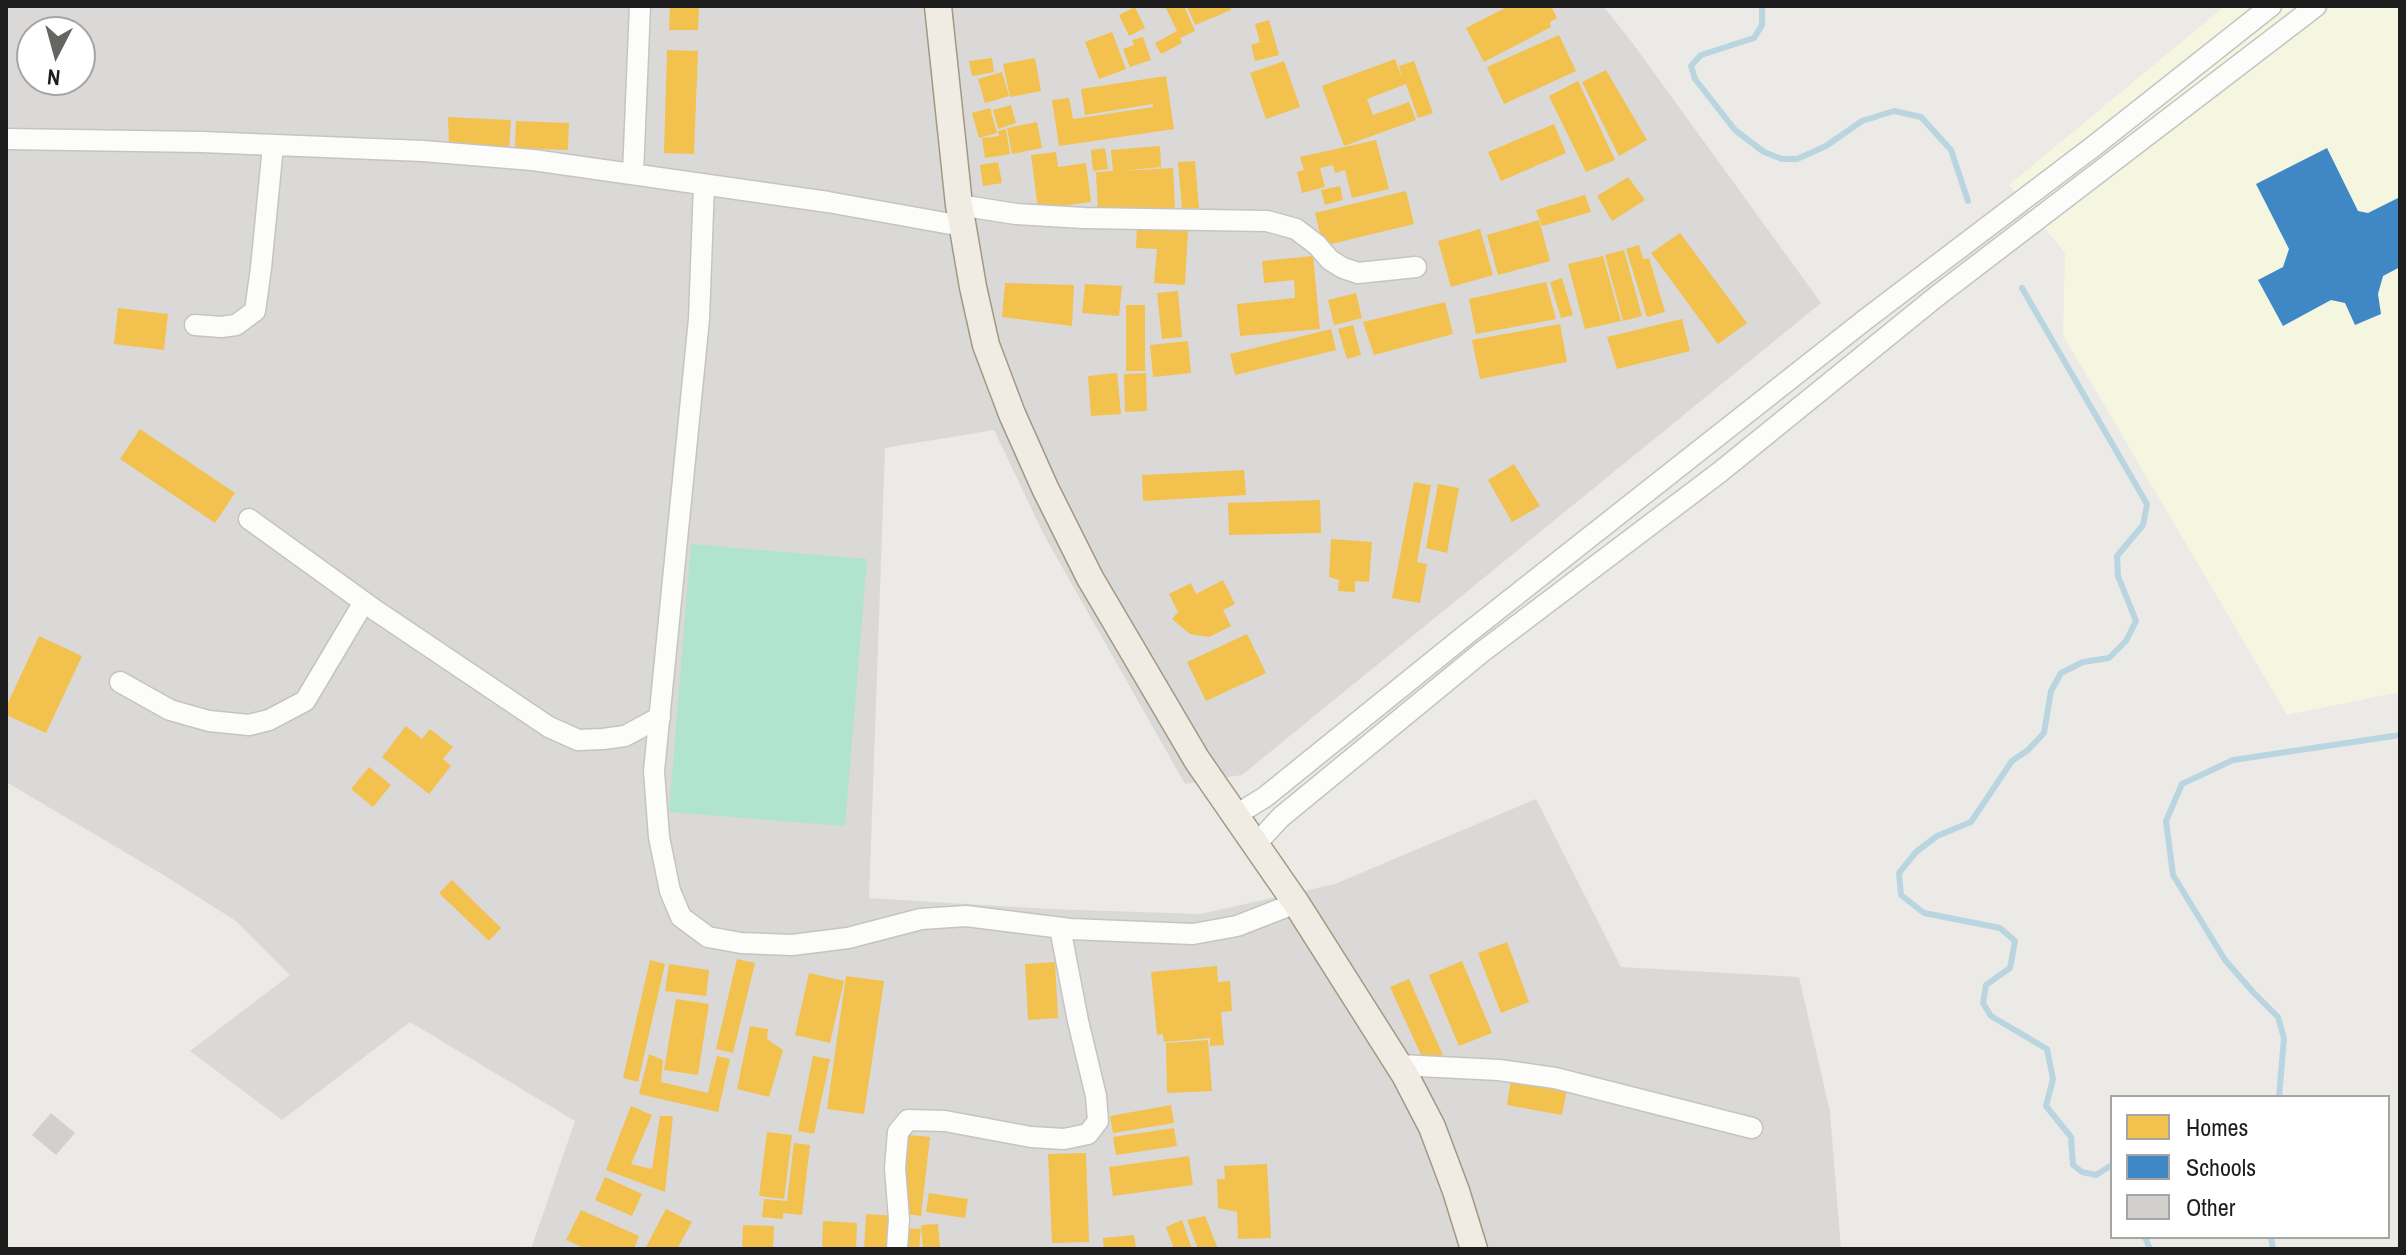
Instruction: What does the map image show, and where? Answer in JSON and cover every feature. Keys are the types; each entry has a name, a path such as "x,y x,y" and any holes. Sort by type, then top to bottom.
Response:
{"main road":[{"path":"938,6 960,216 986,345 1012,414 1097,591 1197,760 1296,903 1399,1065 1432,1127 1474,1249"}],"street":[{"path":"633,174 640,6"},
{"path":"1236,815 1265,797 1828,349 2271,6"},
{"path":"1256,844 1281,817 1482,652 1720,472 1937,296 2316,6"},
{"path":"6,139 202,142 439,152 533,160 828,202 960,216 1016,214 1267,221 1296,229 1330,260 1358,273 1416,267"},
{"path":"195,325 236,325 255,311 273,146"},
{"path":"704,184 699,319 654,771 659,837 670,891 681,917 708,937 741,943 792,945 848,938 921,919 966,916 1060,928 1138,934 1193,934 1237,926 1296,903"},
{"path":"249,519 364,602 549,727 578,740 625,736 660,717"},
{"path":"120,682 170,710 209,721 249,725 269,720 305,701 364,602"},
{"path":"897,1249 899,1219 895,1168 898,1132 908,1120 945,1121 1031,1137 1064,1139 1088,1134 1098,1121 1096,1096 1060,928"},
{"path":"1399,1065 1499,1070 1555,1078 1752,1128"}],"shaded area":[{"path":"6,6 1603,6 1821,303 1242,775 1185,784 1044,535 994,430 885,448 869,898 1200,914 1335,884 1536,799 1621,967 1799,977 1830,1112 1841,1249 531,1249 575,1121 410,1022 282,1120 190,1051 290,975 236,921 6,782"},
{"path":"2225,6 2400,6 2400,692 2287,715 2063,335 2065,253 2009,185"}],"green space":[{"path":"691,544 867,559 845,826 669,812"}],"building: Homes":[{"path":"670,6 699,6 698,30 669,30"},
{"path":"1165,6 1184,6 1195,31 1180,38 1182,43 1161,54 1155,43 1177,31"},
{"path":"1187,6 1229,6 1231,10 1195,25"},
{"path":"1509,6 1551,6 1557,18 1550,22 1551,27 1484,62 1466,28"},
{"path":"1135,7 1145,28 1129,36 1119,15"},
{"path":"1269,20 1279,55 1255,61 1251,45 1260,42 1255,24"},
{"path":"1112,32 1126,69 1099,79 1085,42"},
{"path":"1559,35 1576,71 1504,104 1487,67"},
{"path":"1143,37 1151,60 1130,67 1123,49 1134,45 1132,40"},
{"path":"667,50 698,51 694,154 664,153"},
{"path":"992,58 994,72 972,76 969,61"},
{"path":"1035,58 1041,91 1010,97 1003,64"},
{"path":"1395,59 1402,78 1399,66 1414,61 1433,113 1418,118 1406,84 1367,99 1373,115 1409,102 1416,120 1344,146 1322,86"},
{"path":"1284,61 1300,107 1266,119 1250,73"},
{"path":"1606,70 1647,140 1619,156 1582,82"},
{"path":"1002,72 1009,96 985,103 978,79"},
{"path":"1166,76 1174,129 1059,146 1052,100 1069,98 1073,119 1153,107 1153,104 1085,115 1081,89"},
{"path":"1578,81 1615,160 1586,172 1549,96"},
{"path":"1011,105 1016,123 998,129 993,110"},
{"path":"990,108 997,133 979,138 972,113"},
{"path":"448,117 511,120 509,149 449,145"},
{"path":"516,121 569,123 568,150 515,148"},
{"path":"1037,122 1042,148 1012,154 1007,128"},
{"path":"1554,124 1566,153 1501,181 1488,152"},
{"path":"1006,129 1010,154 985,158 982,138 999,136 998,131"},
{"path":"1376,140 1389,189 1352,198 1345,170 1335,173 1333,165 1320,168 1325,187 1302,193 1297,172 1304,170 1300,157"},
{"path":"1160,146 1161,167 1120,171 1173,168 1175,210 1098,214 1096,172 1113,171 1111,150"},
{"path":"1105,148 1108,169 1093,171 1091,150"},
{"path":"1056,152 1058,167 1086,163 1091,202 1038,209 1031,155"},
{"path":"1195,161 1199,208 1182,209 1178,162"},
{"path":"998,162 1002,183 983,186 980,165"},
{"path":"1628,177 1645,200 1612,221 1597,196"},
{"path":"1340,186 1343,200 1325,205 1321,190"},
{"path":"1406,191 1414,224 1323,246 1315,213"},
{"path":"1585,195 1591,212 1542,226 1536,210"},
{"path":"1539,220 1550,261 1498,275 1487,235"},
{"path":"1137,228 1188,231 1185,285 1154,283 1157,249 1136,248"},
{"path":"1480,229 1493,275 1451,287 1438,241"},
{"path":"1680,233 1747,323 1718,344 1651,253"},
{"path":"1639,245 1643,259 1649,258 1665,312 1647,317 1626,249"},
{"path":"1624,250 1642,316 1623,321 1605,255"},
{"path":"1313,256 1320,329 1240,336 1237,304 1295,298 1294,280 1264,283 1262,261"},
{"path":"1603,256 1621,321 1585,329 1568,264"},
{"path":"1562,278 1573,315 1561,318 1550,282"},
{"path":"1546,282 1556,319 1476,334 1469,299"},
{"path":"1005,283 1074,285 1072,326 1002,317"},
{"path":"1085,284 1122,286 1119,316 1082,313"},
{"path":"1178,291 1182,337 1162,339 1157,293"},
{"path":"1356,293 1362,318 1334,325 1328,300"},
{"path":"1445,302 1453,334 1374,355 1363,322"},
{"path":"1126,305 1145,305 1145,371 1126,371"},
{"path":"118,308 168,314 164,350 114,344"},
{"path":"1682,319 1690,351 1617,369 1607,337"},
{"path":"1560,324 1567,362 1480,379 1472,340"},
{"path":"1353,325 1361,355 1347,359 1338,329"},
{"path":"1331,329 1336,350 1235,375 1230,354"},
{"path":"1188,341 1191,373 1153,377 1150,345"},
{"path":"1117,373 1121,414 1091,416 1088,376"},
{"path":"1146,373 1147,411 1125,412 1124,374"},
{"path":"140,429 235,493 215,523 120,459"},
{"path":"1514,464 1540,506 1512,522 1488,480"},
{"path":"1244,470 1246,495 1143,501 1142,475"},
{"path":"1414,482 1431,485 1417,562 1427,564 1420,603 1392,598"},
{"path":"1438,484 1459,488 1447,553 1426,548"},
{"path":"1320,500 1321,533 1229,535 1228,503"},
{"path":"1331,539 1372,542 1369,582 1355,581 1355,592 1338,591 1339,580 1329,577"},
{"path":"1223,580 1235,604 1223,610 1231,626 1209,637 1190,634 1172,619 1178,612 1169,594 1191,583 1196,594"},
{"path":"1247,634 1266,673 1206,701 1187,662"},
{"path":"39,636 82,656 46,733 6,715 6,707"},
{"path":"406,726 422,739 430,729 453,747 443,759 451,766 429,794 382,757"},
{"path":"369,767 391,785 373,807 351,789"},
{"path":"452,880 501,928 489,941 439,893"},
{"path":"1507,942 1529,1002 1501,1013 1478,953"},
{"path":"737,959 755,963 733,1053 716,1049"},
{"path":"650,960 665,964 638,1082 623,1078"},
{"path":"1462,961 1492,1033 1459,1046 1429,975"},
{"path":"1055,962 1058,1018 1028,1020 1025,964"},
{"path":"669,964 709,970 706,996 665,991"},
{"path":"1217,966 1218,982 1230,981 1232,1011 1221,1012 1224,1045 1210,1046 1210,1038 1164,1042 1163,1034 1157,1035 1151,972"},
{"path":"809,973 844,981 830,1043 795,1035"},
{"path":"846,976 884,981 864,1114 827,1109"},
{"path":"1409,979 1443,1055 1422,1057 1390,987"},
{"path":"676,999 709,1004 698,1075 664,1070"},
{"path":"750,1026 768,1029 767,1039 783,1050 769,1097 737,1089"},
{"path":"1208,1040 1212,1091 1167,1093 1166,1043"},
{"path":"649,1054 663,1060 661,1082 708,1093 717,1056 730,1059 718,1112 639,1094"},
{"path":"813,1056 830,1059 814,1134 798,1131"},
{"path":"1511,1079 1567,1089 1562,1115 1507,1105"},
{"path":"1171,1105 1174,1123 1113,1133 1110,1116"},
{"path":"631,1106 652,1115 631,1164 652,1169 660,1116 673,1116 665,1192 606,1170"},
{"path":"1174,1128 1177,1146 1116,1155 1113,1137"},
{"path":"767,1132 792,1135 784,1199 759,1196"},
{"path":"909,1135 930,1137 921,1216 899,1213"},
{"path":"794,1143 810,1145 802,1215 783,1213 783,1219 762,1217 764,1199 787,1201"},
{"path":"1086,1153 1089,1242 1052,1243 1048,1154"},
{"path":"1189,1156 1193,1185 1113,1196 1109,1167"},
{"path":"1267,1164 1271,1238 1238,1239 1237,1212 1218,1208 1217,1179 1225,1179 1224,1166"},
{"path":"605,1177 642,1194 632,1216 595,1200"},
{"path":"929,1193 968,1199 965,1218 926,1212"},
{"path":"666,1209 692,1222 677,1249 645,1249"},
{"path":"581,1210 639,1236 634,1249 586,1249 566,1240"},
{"path":"866,1214 898,1216 896,1249 864,1249"},
{"path":"1205,1216 1218,1249 1198,1249 1187,1220"},
{"path":"1182,1220 1192,1249 1174,1249 1166,1227"},
{"path":"823,1221 857,1223 856,1249 822,1249"},
{"path":"938,1224 940,1249 923,1249 921,1225"},
{"path":"743,1225 774,1226 773,1249 742,1249"},
{"path":"903,1228 921,1229 919,1249 901,1249"},
{"path":"1134,1235 1136,1249 1104,1249 1103,1238"}],"building: Schools":[{"path":"2327,148 2358,211 2368,213 2400,197 2400,267 2383,276 2378,294 2381,314 2355,325 2345,303 2331,300 2283,326 2258,280 2283,267 2289,249 2256,184"}],"building: Other":[{"path":"51,1113 75,1133 56,1155 32,1135"}],"waterway":[{"path":"1762,6 1762,25 1754,38 1701,55 1691,66 1695,79 1735,130 1764,152 1782,159 1797,159 1826,146 1862,121 1894,111 1921,117 1951,150 1968,201"},
{"path":"2022,288 2147,504 2143,525 2117,556 2118,576 2136,621 2126,641 2109,658 2083,662 2061,673 2051,691 2044,733 2012,761 1971,822 1937,836 1916,852 1899,873 1901,895 1924,913 2000,928 2015,941 2010,968 1986,985 1983,1003 1991,1016 2047,1049 2053,1079 2046,1106 2071,1137 2073,1165 2082,1172 2096,1175 2110,1166"},
{"path":"2279,1095 2284,1038 2278,1017 2225,960 2173,875 2166,821 2182,784 2233,760 2400,735"},
{"path":"2146,1239 2150,1249"},
{"path":"2271,1239 2273,1249"}]}
